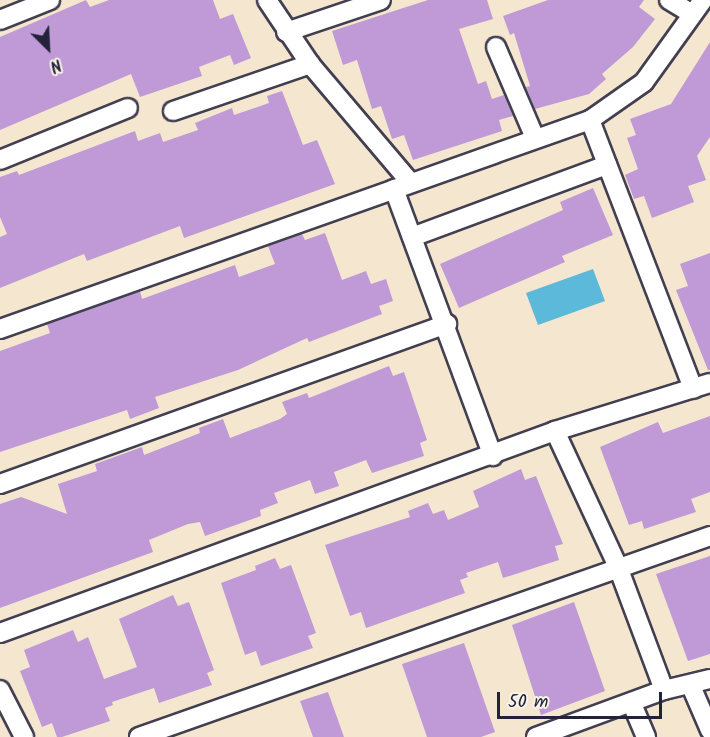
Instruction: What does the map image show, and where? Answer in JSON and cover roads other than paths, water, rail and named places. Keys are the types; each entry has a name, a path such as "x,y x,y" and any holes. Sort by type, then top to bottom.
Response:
{"street":[{"path":"0,20 50,0"},
{"path":"267,0 286,32 403,186 412,237 447,324 493,456"},
{"path":"286,32 381,0"},
{"path":"0,329 591,120 644,82 698,7 669,0"},
{"path":"496,48 535,138"},
{"path":"173,111 310,64"},
{"path":"0,160 128,108"},
{"path":"0,633 493,456 555,431 701,386 607,165 591,120"},
{"path":"412,237 607,165"},
{"path":"0,484 447,324"},
{"path":"555,431 618,567 664,690"},
{"path":"139,737 710,536"},
{"path":"537,737 633,704 664,690 692,686 710,679"},
{"path":"692,686 710,730"},
{"path":"0,690 24,737"},
{"path":"633,704 646,737"}],"water":[{"path":"593,269 605,301 538,325 526,293"}]}
